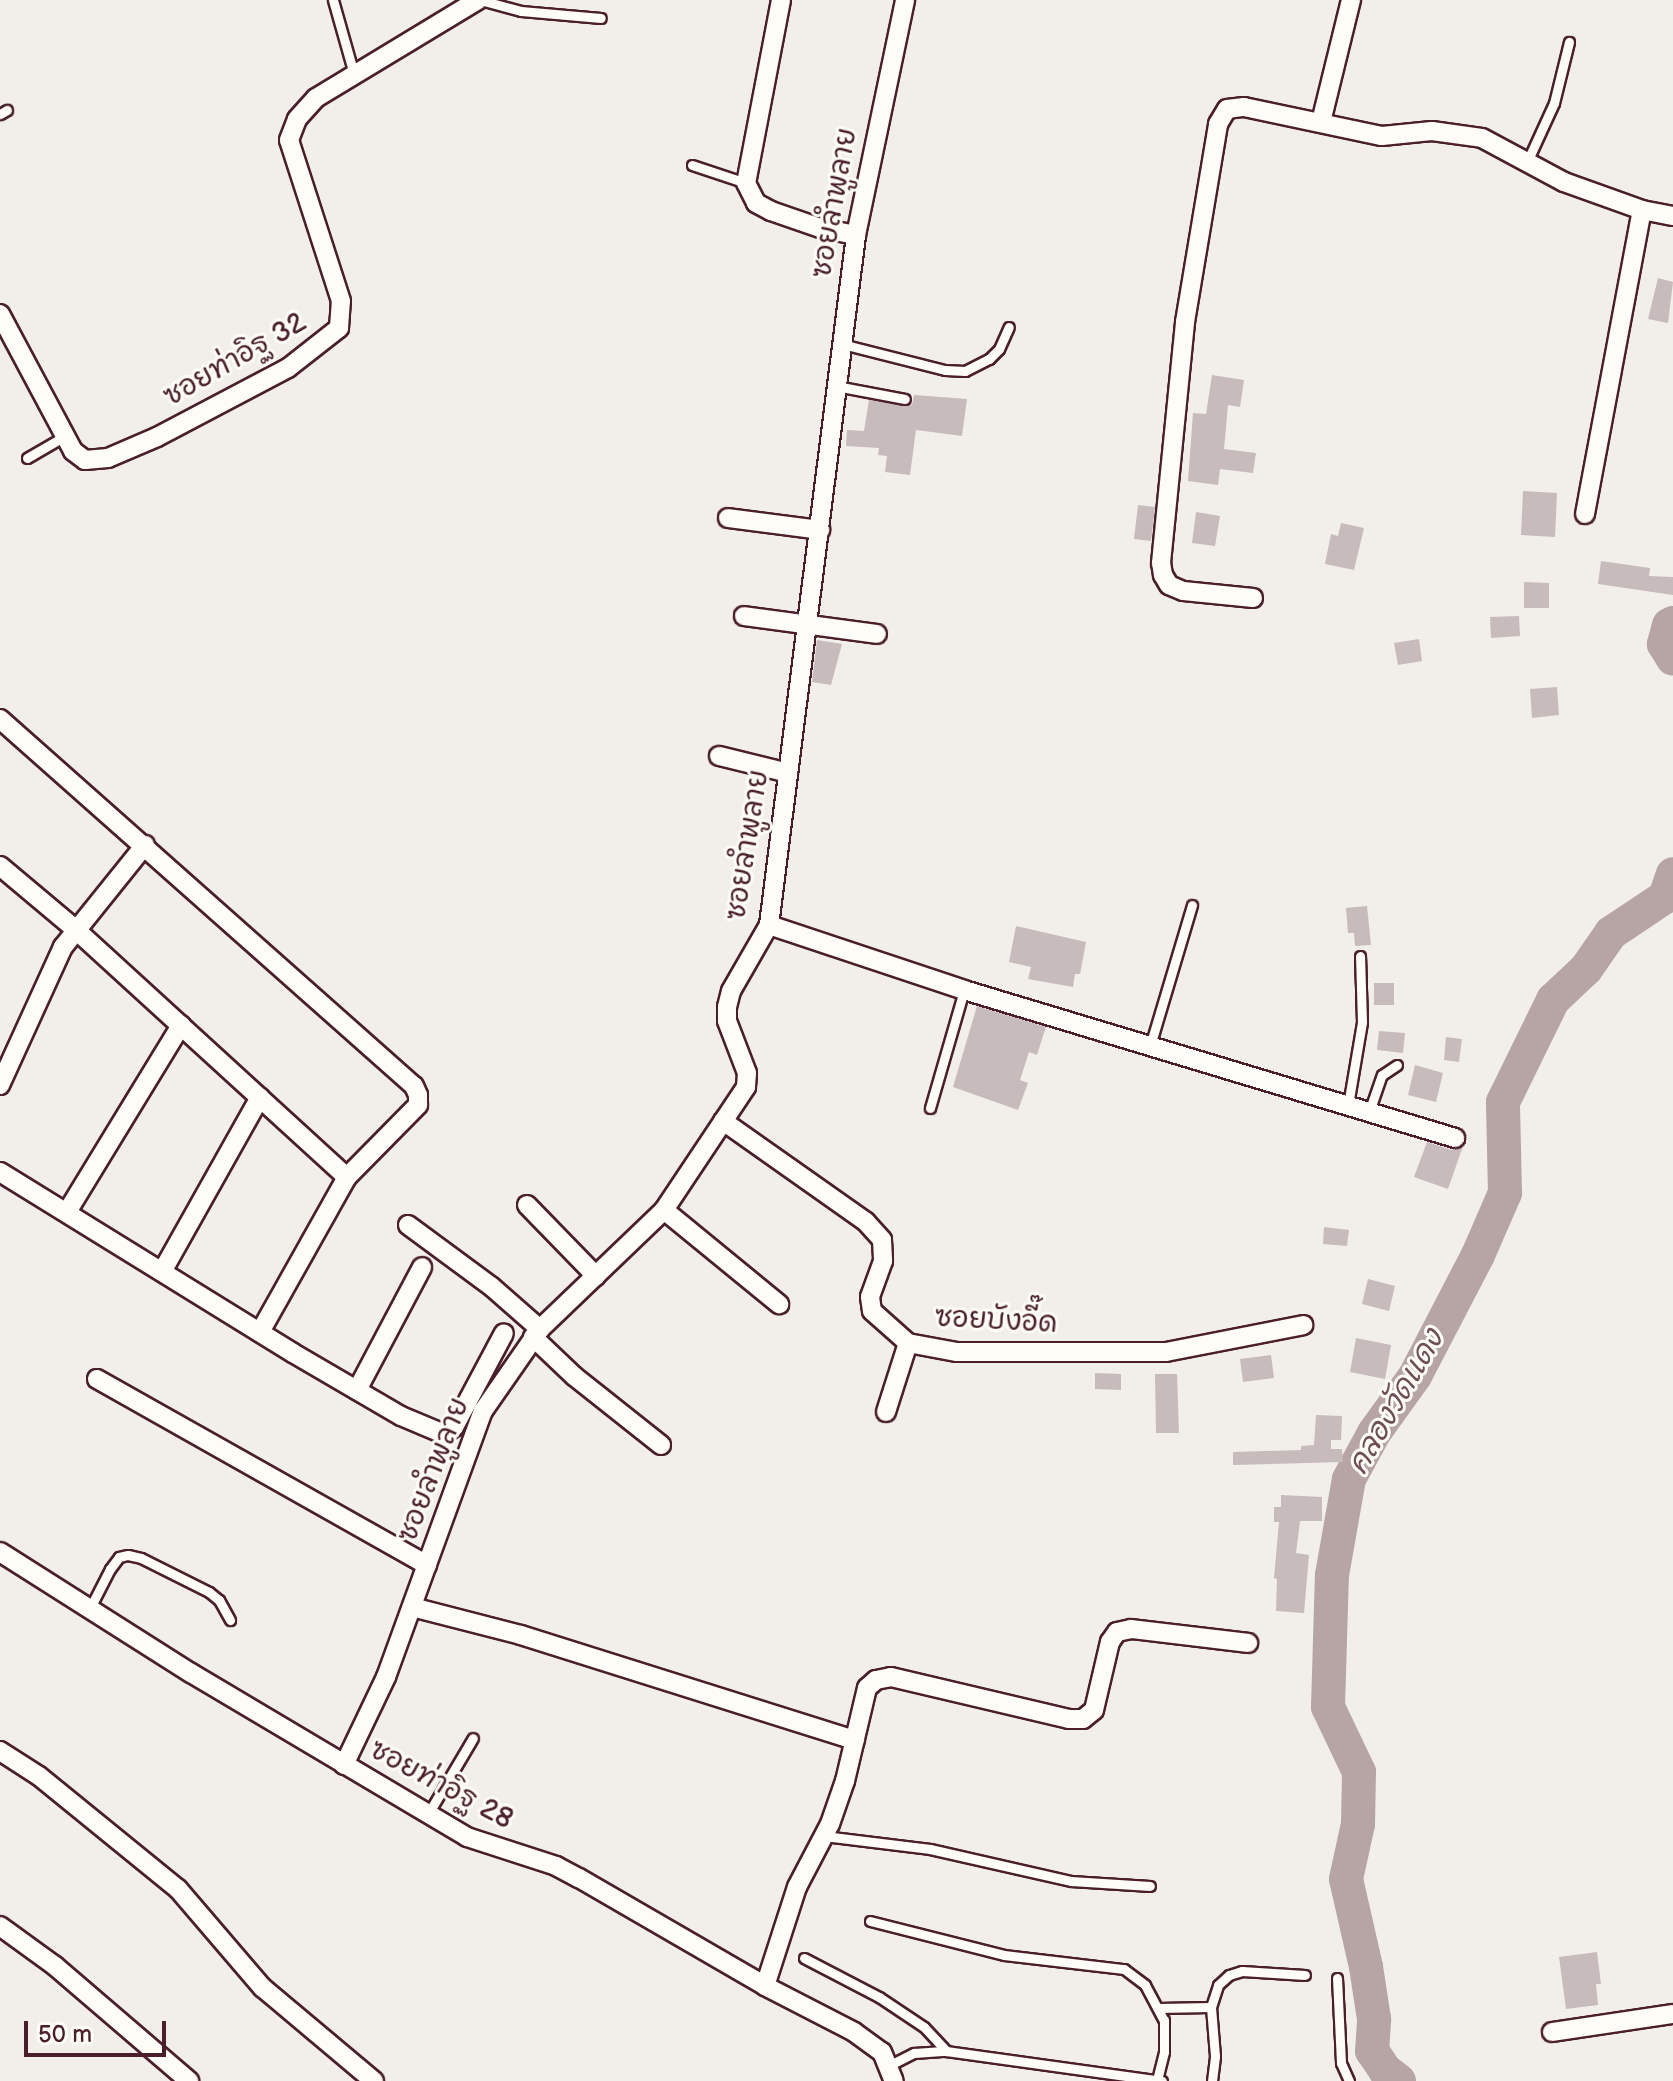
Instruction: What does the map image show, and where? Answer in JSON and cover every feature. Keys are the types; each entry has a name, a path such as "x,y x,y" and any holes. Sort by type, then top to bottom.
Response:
{"street":[{"name":"ซอยท่าอิฐ 32","path":"0,314 73,451 85,460 108,458 157,437 288,368 339,328 341,301 289,140 297,119 316,98 479,0"},
{"path":"781,0 746,183 756,203 771,211 820,228 856,235"},
{"name":"ซอยลำพูลาย","path":"344,1765 386,1677 483,1411 537,1333 664,1210 746,1087 747,1073 727,1021 727,1007 731,991 769,925 856,235 905,0"},
{"path":"1321,122 1351,0"},
{"path":"1253,598 1183,591 1169,585 1163,575 1162,542 1185,322 1221,116 1234,106 1382,136 1432,131 1460,133 1482,138 1564,182 1642,210 1673,216"},
{"path":"1585,514 1642,210"},
{"path":"728,518 820,530"},
{"path":"744,616 877,634"},
{"path":"0,719 414,1086 418,1105 347,1177 260,1332"},
{"path":"719,756 788,773"},
{"path":"0,1085 75,929 145,845"},
{"path":"0,866 75,929 347,1177"},
{"path":"769,925 964,990 1455,1138"},
{"path":"67,1212 181,1025"},
{"path":"163,1270 260,1097"},
{"name":"ซอยบังอี๊ด","path":"723,1121 866,1222 882,1240 883,1261 870,1297 872,1311 908,1343 957,1352 1166,1352 1303,1325"},
{"path":"0,1172 401,1416 444,1434 454,1427 504,1333"},
{"path":"527,1205 596,1276"},
{"path":"664,1210 779,1304"},
{"path":"408,1225 492,1287 574,1376 661,1445"},
{"path":"357,1390 422,1267"},
{"path":"886,1412 908,1343"},
{"path":"97,1379 427,1565"},
{"name":"ซอยท่าอิฐ 28","path":"0,1552 89,1610 428,1814 490,1847 556,1866 765,1986 873,2043 892,2073"},
{"path":"412,1607 521,1635 855,1740"},
{"path":"765,1986 797,1887 824,1836 845,1781 867,1688 876,1680 891,1677 1069,1719 1083,1719 1094,1710 1110,1642 1117,1632 1131,1629 1248,1643"},
{"path":"0,1751 39,1776 178,1889 263,1988 374,2081"},
{"path":"0,1927 55,1966 189,2081"},
{"path":"1552,2032 1673,2014"}],"lane":[{"path":"333,0 354,74"},
{"path":"479,0 521,11 601,18"},
{"path":"1527,162 1554,103 1569,42"},
{"path":"692,165 746,183"},
{"path":"842,344 945,370 965,371 989,359 999,349 1009,327"},
{"path":"836,386 905,399"},
{"path":"27,458 65,436"},
{"path":"1150,1046 1192,905"},
{"path":"1348,1105 1362,1022 1360,956"},
{"path":"930,1108 964,990"},
{"path":"1369,1112 1382,1075 1397,1065"},
{"path":"89,1610 110,1569 119,1557 128,1555 141,1558 209,1592 219,1600 230,1620"},
{"path":"428,1814 473,1738"},
{"path":"824,1836 930,1849 1071,1881 1150,1886"},
{"path":"870,1921 1004,1955 1124,1969 1145,1985 1164,2020 1164,2052 1159,2081 1083,2076 946,2051 914,2053 892,2073"},
{"path":"804,1958 879,1997 924,2027 946,2051"},
{"path":"1212,2081 1215,2056 1211,2007 1218,1985 1229,1975 1242,1971 1305,1975"},
{"path":"1337,1978 1341,2063 1349,2081"},
{"path":"1158,2008 1211,2007"}],"building":[{"path":"1658,278 1673,282 1668,323 1648,319"},
{"path":"1212,375 1244,380 1240,407 1228,405 1224,449 1256,453 1253,473 1220,469 1218,485 1188,481 1193,413 1206,414"},
{"path":"914,395 967,399 962,436 916,430 910,475 885,472 887,456 878,455 879,448 846,446 847,430 864,431 869,400 907,406 912,405"},
{"path":"1523,491 1557,493 1555,537 1521,535"},
{"path":"1138,505 1155,507 1151,541 1134,539"},
{"path":"1196,512 1220,516 1215,546 1192,543"},
{"path":"1341,523 1364,528 1354,570 1325,564 1331,534 1338,536"},
{"path":"1601,561 1650,568 1649,576 1673,577 1673,595 1598,584"},
{"path":"1524,582 1549,583 1549,608 1524,608"},
{"path":"1519,616 1520,636 1491,638 1490,617"},
{"path":"1419,639 1422,661 1398,665 1394,643"},
{"path":"817,640 842,644 831,685 812,682"},
{"path":"1557,687 1559,715 1532,718 1530,689"},
{"path":"1367,906 1371,945 1355,946 1354,933 1348,933 1346,908"},
{"path":"1016,926 1086,942 1080,974 1075,974 1073,987 1028,979 1031,967 1009,962"},
{"path":"1374,983 1394,983 1394,1005 1374,1005"},
{"path":"977,1006 1046,1027 1037,1055 1029,1052 1020,1080 1028,1083 1018,1110 953,1087"},
{"path":"1379,1031 1405,1033 1403,1053 1377,1050"},
{"path":"1446,1037 1462,1039 1459,1062 1444,1060"},
{"path":"1415,1065 1443,1073 1436,1102 1408,1095"},
{"path":"1427,1142 1452,1150 1463,1146 1448,1189 1414,1177"},
{"path":"1324,1227 1349,1230 1347,1246 1323,1244"},
{"path":"1368,1279 1395,1286 1389,1311 1362,1304"},
{"path":"1356,1338 1391,1345 1385,1379 1350,1372"},
{"path":"1271,1355 1274,1378 1243,1382 1240,1359"},
{"path":"1095,1373 1121,1374 1121,1390 1095,1389"},
{"path":"1155,1374 1177,1374 1179,1433 1156,1433"},
{"path":"1316,1415 1342,1416 1341,1440 1331,1440 1331,1449 1342,1449 1343,1462 1233,1465 1233,1452 1301,1450 1301,1446 1314,1445"},
{"path":"1281,1495 1322,1497 1322,1521 1300,1521 1296,1553 1309,1555 1304,1613 1276,1611 1277,1579 1274,1578 1279,1522 1274,1522 1274,1507 1281,1507"},
{"path":"1597,1952 1601,1984 1596,1984 1598,2005 1566,2009 1559,1957"}],"waterway":[{"name":"คลองวัดแดง","path":"1673,623 1669,625 1664,644 1673,659"},
{"name":"คลองวัดแดง","path":"1399,2081 1385,2070 1372,2051 1374,2019 1346,1879 1358,1824 1359,1772 1328,1707 1332,1575 1349,1479 1374,1433 1415,1376 1478,1255 1505,1193 1503,1102 1553,1000 1586,969 1611,933 1665,897 1673,874"}]}
